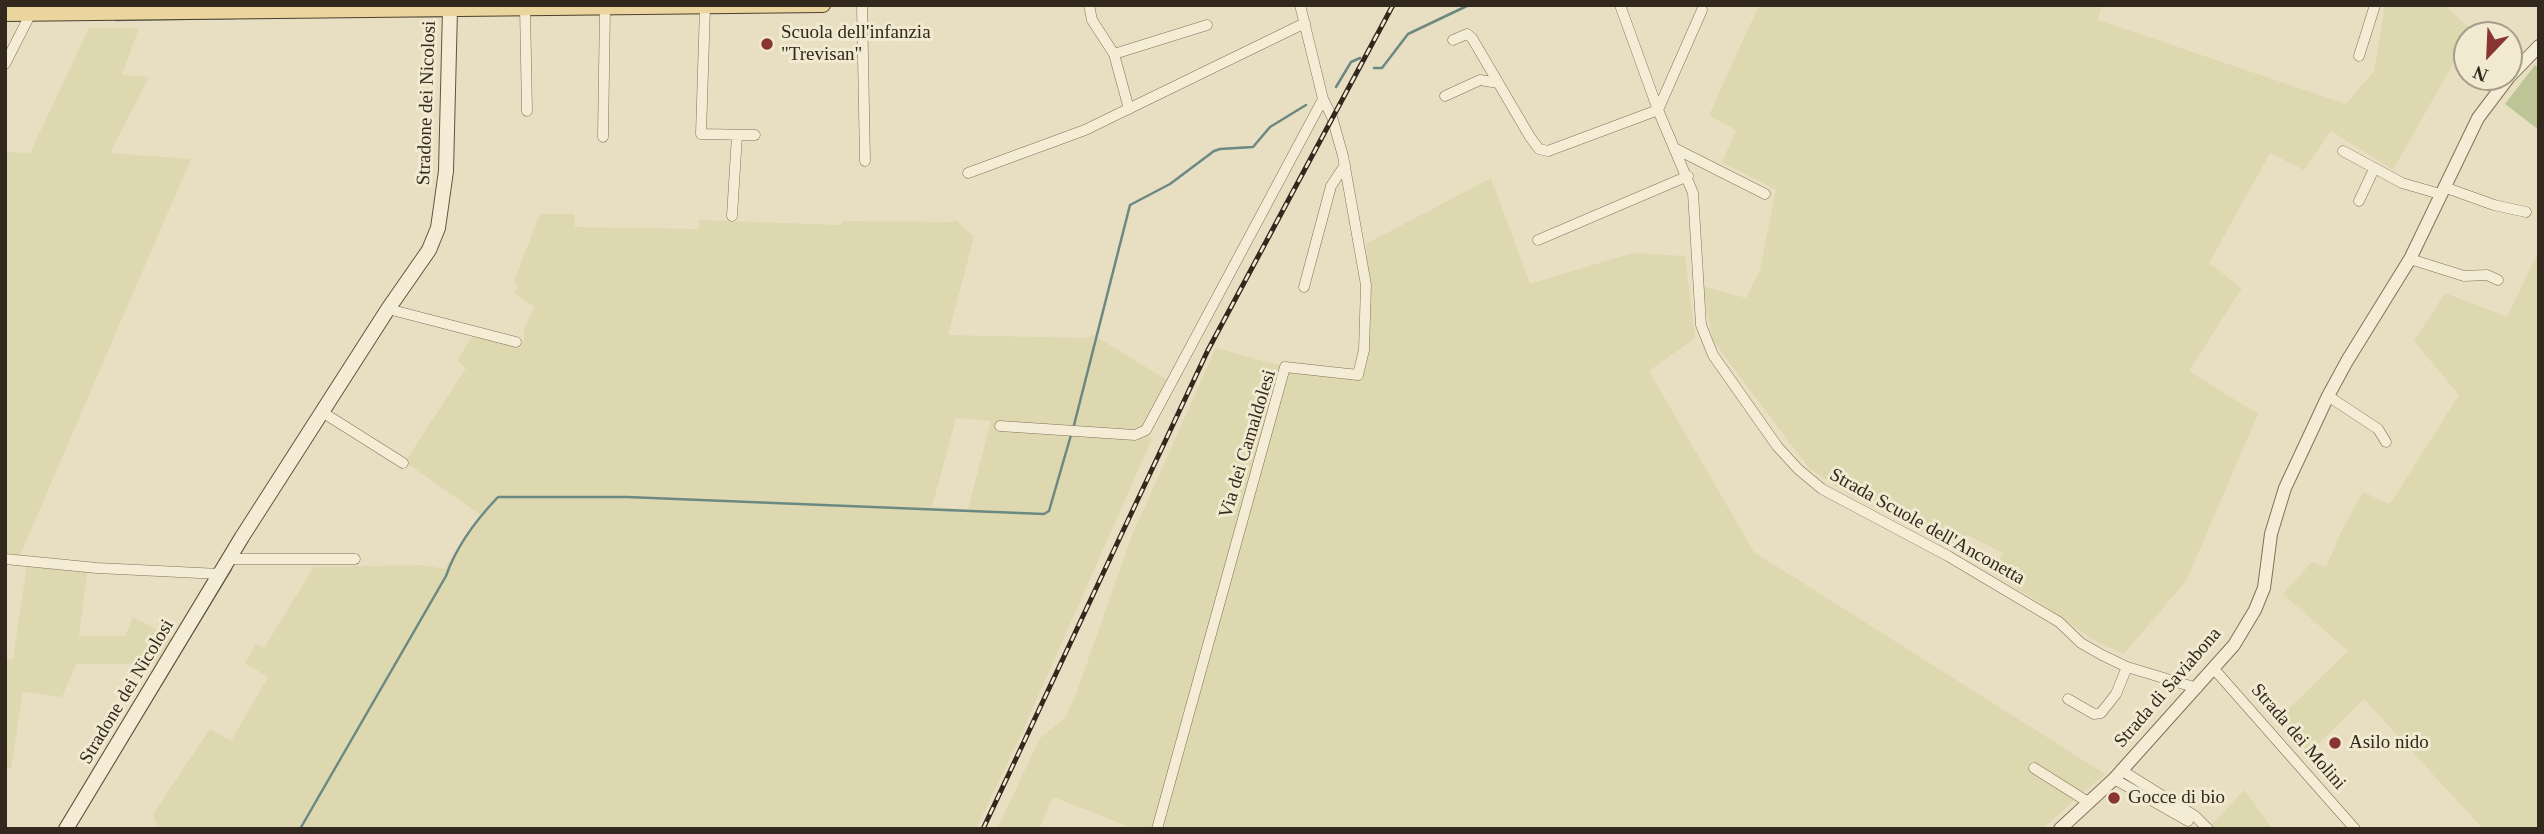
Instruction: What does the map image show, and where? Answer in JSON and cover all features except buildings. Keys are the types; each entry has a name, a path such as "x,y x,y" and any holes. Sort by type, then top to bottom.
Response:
{"main road":[{"path":"5,13 31,9 450,9 823,5"},
{"name":"Stradone dei Nicolosi","path":"66,829 229,559 388,309 418,270 438,228 446,171 450,9"}],"street":[{"path":"862,5 865,161"},
{"path":"1089,5 1092,20 1114,54 1129,109"},
{"name":"Via dei Camaldolesi","path":"1157,829 1285,367 1358,375 1364,351 1366,285 1345,165 1332,117 1323,99 1300,5"},
{"name":"Strada Scuole dell'Anconetta","path":"1620,5 1658,110 1693,193 1701,325 1713,355 1777,446 1798,469 1822,489 1948,555 2059,622 2081,643 2127,667 2197,688"},
{"path":"2358,56 2375,5"},
{"path":"603,138 604,7"},
{"path":"705,7 701,134 755,135"},
{"path":"525,8 527,111"},
{"path":"5,64 31,9"},
{"path":"1453,40 1467,34 1472,38 1530,137 1539,149 1548,151 1658,110 1702,10"},
{"path":"968,173 1085,130 1304,23"},
{"path":"1114,54 1207,25"},
{"name":"Strada di Saviabona","path":"2523,63 2539,46"},
{"path":"1445,96 1480,80 1498,82"},
{"name":"Strada di Saviabona","path":"2060,829 2117,774 2214,669 2234,645 2255,610 2264,588 2271,534 2285,488 2328,396 2410,259 2478,118 2498,91"},
{"path":"1000,426 1135,435 1146,430 1323,99"},
{"path":"732,216 737,135"},
{"path":"1676,149 1765,194"},
{"path":"2343,151 2402,183 2526,212"},
{"path":"1304,287 1331,186 1345,165"},
{"path":"2359,201 2374,169"},
{"path":"1538,240 1688,176"},
{"path":"2410,259 2463,276 2487,275 2498,280"},
{"path":"388,309 516,342"},
{"path":"2328,396 2378,429 2386,442"},
{"path":"322,412 403,463"},
{"path":"5,559 97,568 220,574"},
{"path":"229,559 355,559"},
{"path":"2068,699 2094,714 2101,713 2116,694 2127,667"},
{"name":"Strada dei Molini","path":"2214,669 2355,829"},
{"path":"2034,768 2088,802"},
{"path":"2117,774 2188,821"},
{"name":"Strada di Saviabona","path":"2117,774 2195,816 2207,829"}],"shaded area":[{"path":"1759,5 2102,5 2098,20 2346,104 2374,71 2385,5 2444,5 2462,21 2453,21 2453,64 2393,170 2331,131 2304,170 2270,153 2209,263 2242,288 2189,371 2258,414 2186,581 2124,654 2095,641 1993,573 2003,553 1967,535 1951,546 1843,491 1809,468 1713,341 1702,286 1746,298 1760,270 1776,190 1722,162 1736,130 1709,115"},
{"path":"89,28 139,28 122,75 149,77 110,153 191,159 20,555 88,565 79,636 125,636 133,617 173,639 156,664 76,664 62,697 23,692 11,768 5,768 5,659 13,659 27,564 5,563 5,152 30,153"},
{"path":"1491,178 1530,284 1632,253 1685,256 1695,338 1649,371 1754,552 2105,774 2042,829 1135,829 1053,797 1039,829 997,829 1040,738 1065,718 1075,697 1132,535 1216,348 1285,367 1360,379 1371,323 1366,244"},
{"path":"540,214 574,214 575,227 699,229 699,220 841,225 842,221 956,220 974,237 948,335 1089,338 1092,334 1167,380 1144,427 1152,439 1021,735 976,829 158,829 153,814 210,729 231,741 268,677 245,663 256,644 264,648 314,567 423,565 444,569 482,516 405,462 466,368 457,360 474,334 524,342 524,328 535,307 514,293 518,286 513,283","holes":["956,418 991,421 968,509 932,507"]},
{"path":"2539,250 2539,829 2483,829 2364,699 2306,756 2275,722 2348,651 2283,594 2312,562 2326,567 2363,492 2390,504 2459,395 2414,341 2445,293 2507,317"},
{"path":"2244,790 2273,829 2208,829"}],"green space":[{"path":"2535,65 2539,68 2539,130 2505,104 2515,91 2523,91 2523,81"}],"waterway":[{"path":"1374,68 1382,68 1408,34 1469,5"},
{"path":"417,16 445,16"},
{"path":"116,20 235,18"},
{"path":"1336,87 1351,62 1360,58"},
{"path":"1073,429 1130,205 1170,184 1214,151 1253,147 1270,127 1306,105"},
{"path":"300,829 446,576 461,544 498,497 627,497 1044,514 1049,511 1071,435"},
{"path":"126,742 231,569"}],"railway":[{"path":"983,829 1208,350 1393,5"}],"place":[{"name":"Scuola dell'infanzia \"Trevisan\"","path":"767,44"},
{"name":"Asilo nido","path":"2335,743"},
{"name":"Gocce di bio","path":"2114,798"}]}
